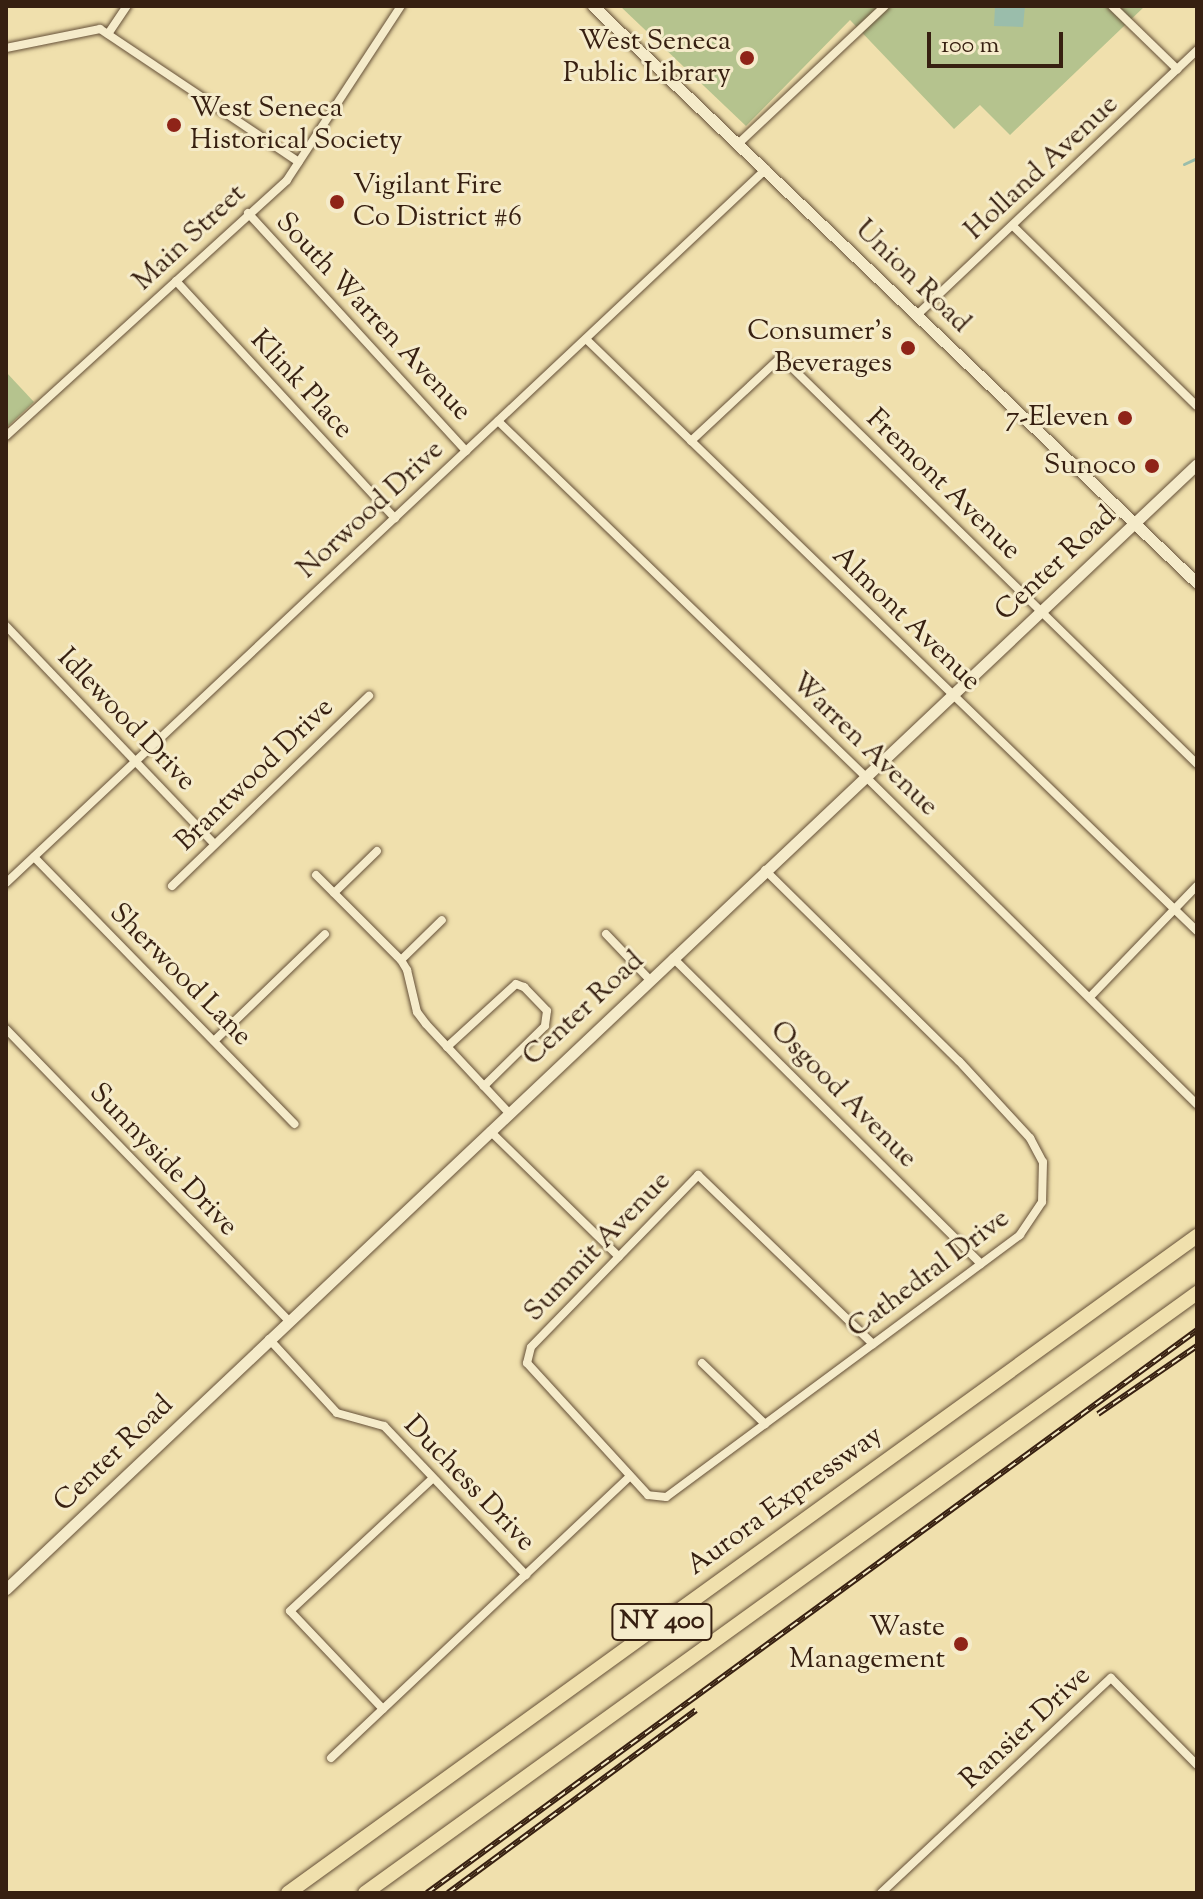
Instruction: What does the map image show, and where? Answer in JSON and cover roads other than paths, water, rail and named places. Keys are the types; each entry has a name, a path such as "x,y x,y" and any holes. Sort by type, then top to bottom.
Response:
{"highway":[{"name":"Aurora Expressway","path":"288,1893 1197,1236"},
{"name":"NY 400","path":"365,1893 1197,1293"}],"main road":[{"name":"Union Road","path":"593,6 1197,583"},
{"name":"Center Road","path":"6,1589 1197,464"}],"street":[{"path":"108,34 127,6"},
{"name":"Main Street","path":"6,436 287,180 401,6"},
{"path":"739,143 885,6"},
{"path":"1112,6 1177,69"},
{"path":"6,48 100,29 299,162"},
{"name":"Holland Avenue","path":"917,315 1177,69 1195,56"},
{"name":"Norwood Drive","path":"6,883 766,169"},
{"name":"South Warren Avenue","path":"248,213 466,451"},
{"path":"1013,226 1197,406"},
{"name":"Klink Place","path":"176,281 395,518"},
{"name":"Almont Avenue","path":"586,339 1197,931"},
{"name":"Fremont Avenue","path":"691,441 781,357 1197,764"},
{"name":"Warren Avenue","path":"498,421 865,776 1197,1104"},
{"name":"Idlewood Drive","path":"6,626 214,844"},
{"name":"Brantwood Drive","path":"172,886 369,696"},
{"path":"334,893 377,851"},
{"name":"Sherwood Lane","path":"34,857 295,1124"},
{"name":"Cathedral Drive","path":"630,1476 648,1495 666,1497 1020,1235 1035,1217 1045,1188 1039,1151 959,1061 765,870"},
{"path":"316,875 401,960 407,970 417,1012 509,1113"},
{"path":"1090,997 1197,886"},
{"path":"401,960 442,920"},
{"path":"214,1041 325,934"},
{"path":"606,934 650,980"},
{"name":"Osgood Avenue","path":"673,958 981,1264"},
{"path":"447,1047 508,988 524,987 547,1011 545,1026 484,1086"},
{"name":"Sunnyside Drive","path":"6,1029 289,1321"},
{"path":"490,1131 619,1257"},
{"name":"Summit Avenue","path":"630,1476 527,1363 531,1347 698,1175 873,1344"},
{"name":"Duchess Drive","path":"269,1339 337,1413 384,1426 526,1575"},
{"path":"702,1363 765,1424"},
{"path":"331,1758 630,1476"},
{"path":"383,1709 290,1611 433,1478"},
{"name":"Ransier Drive","path":"881,1893 1111,1678 1197,1765"}],"waterway":[{"path":"1184,164 1197,158"}],"railway":[{"path":"427,1893 1197,1330"},
{"path":"1098,1414 1197,1346"},
{"path":"448,1893 696,1710"}],"place":[{"name":"West Seneca Public Library","path":"747,58"},
{"name":"West Seneca Historical Society","path":"174,125"},
{"name":"Vigilant Fire Co District #6","path":"337,202"},
{"name":"Consumer's Beverages","path":"908,348"},
{"name":"7-Eleven","path":"1125,418"},
{"name":"Sunoco","path":"1152,466"},
{"name":"Waste Management","path":"961,1644"}]}
